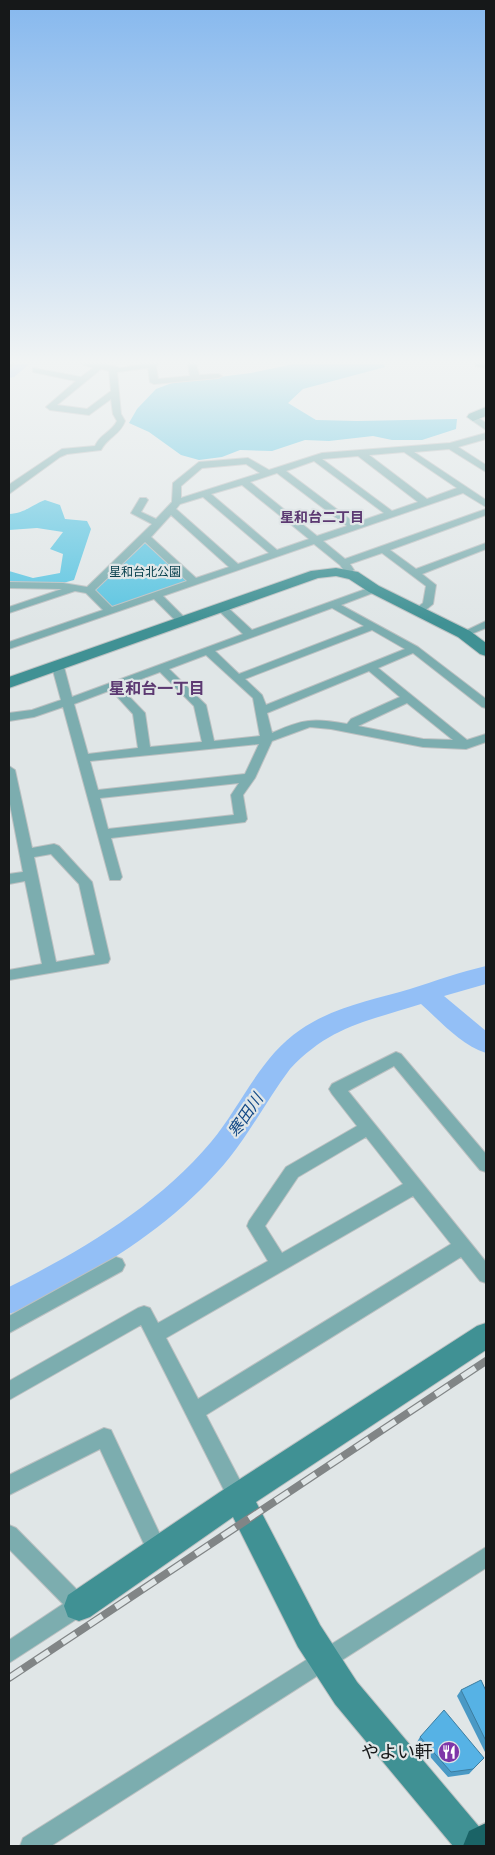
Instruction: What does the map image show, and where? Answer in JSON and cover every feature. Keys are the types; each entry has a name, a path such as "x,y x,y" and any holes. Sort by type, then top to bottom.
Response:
{"street":[{"path":"9,492 13,486 57,455 70,451"},
{"path":"342,451 344,455"},
{"path":"90,590 145,537 173,506 204,493 315,458 397,451"},
{"path":"407,451 486,504"},
{"path":"458,451 486,469"},
{"path":"360,453 425,502"},
{"path":"315,458 391,514"},
{"path":"173,506 176,485 199,465 248,461 267,473"},
{"path":"279,470 354,527"},
{"path":"243,481 316,540 348,569 374,588 464,634 486,651"},
{"path":"9,646 464,489"},
{"path":"204,493 276,554"},
{"path":"143,500 136,513 158,523"},
{"path":"173,506 236,567"},
{"path":"9,683 316,574 348,569 383,549 486,512"},
{"path":"145,537 194,582"},
{"path":"415,573 486,546"},
{"path":"383,549 431,585 428,604 418,611"},
{"path":"9,585 77,587 90,590 110,611"},
{"path":"9,610 77,587"},
{"path":"9,717 34,713 68,702 374,588"},
{"path":"156,595 183,622"},
{"path":"332,604 414,649 486,704"},
{"path":"222,608 250,634"},
{"path":"464,634 486,624"},
{"path":"238,678 373,626"},
{"path":"262,710 414,649"},
{"path":"103,834 241,819 237,795 249,778 268,739 258,697 207,650"},
{"path":"58,666 115,877"},
{"path":"161,667 200,705 210,745"},
{"path":"370,667 466,745"},
{"path":"112,685 139,713 145,752"},
{"path":"349,730 355,722 408,698"},
{"path":"83,758 268,739 308,723 437,744 466,745 486,738"},
{"path":"9,770 13,812 31,875 50,968"},
{"path":"93,795 249,778"},
{"path":"9,975 103,959 85,882 54,849 26,854"},
{"path":"9,879 31,875"},
{"path":"486,1164 396,1058 338,1089 486,1275"},
{"path":"280,1264 255,1226 292,1172 368,1128"},
{"path":"155,1335 415,1186"},
{"path":"194,1412 463,1246"},
{"path":"9,1325 116,1265"},
{"path":"9,1391 144,1314 309,1636 346,1692 474,1846"},
{"path":"9,1652 79,1606 157,1550 238,1499 486,1335"},
{"path":"9,1484 104,1437 157,1550"},
{"path":"9,1535 79,1606"},
{"path":"31,1846 486,1557"}],"green space":[{"path":"175,451 239,451 222,457 199,460 181,455"},
{"path":"45,500 60,505 65,519 87,521 91,529 74,580 63,583 9,583 9,571 33,578 60,573 63,554 50,549 63,532 37,528 9,530 9,514 23,511"},
{"name":"星和台北公園","path":"143,543 147,543 187,580 186,582 115,606 110,606 95,590 96,588"}],"building":[{"path":"481,1680 486,1691 486,1741 461,1690"},
{"name":"やよい軒","path":"444,1710 484,1758 473,1769 451,1772 420,1737"}],"waterway":[{"path":"425,993 486,975"},
{"name":"寒田川","path":"9,1301 94,1255 150,1217 175,1196 220,1150 271,1076 294,1049 308,1037 332,1023 358,1013 425,993"},
{"name":"寒田川","path":"425,993 465,1029 486,1043"}],"railway":[{"path":"9,1678 486,1361"}],"place":[{"name":"やよい軒","path":"449,1752"}],"district":[{"name":"星和台二丁目","path":"322,517"},
{"name":"星和台一丁目","path":"157,688"}]}
